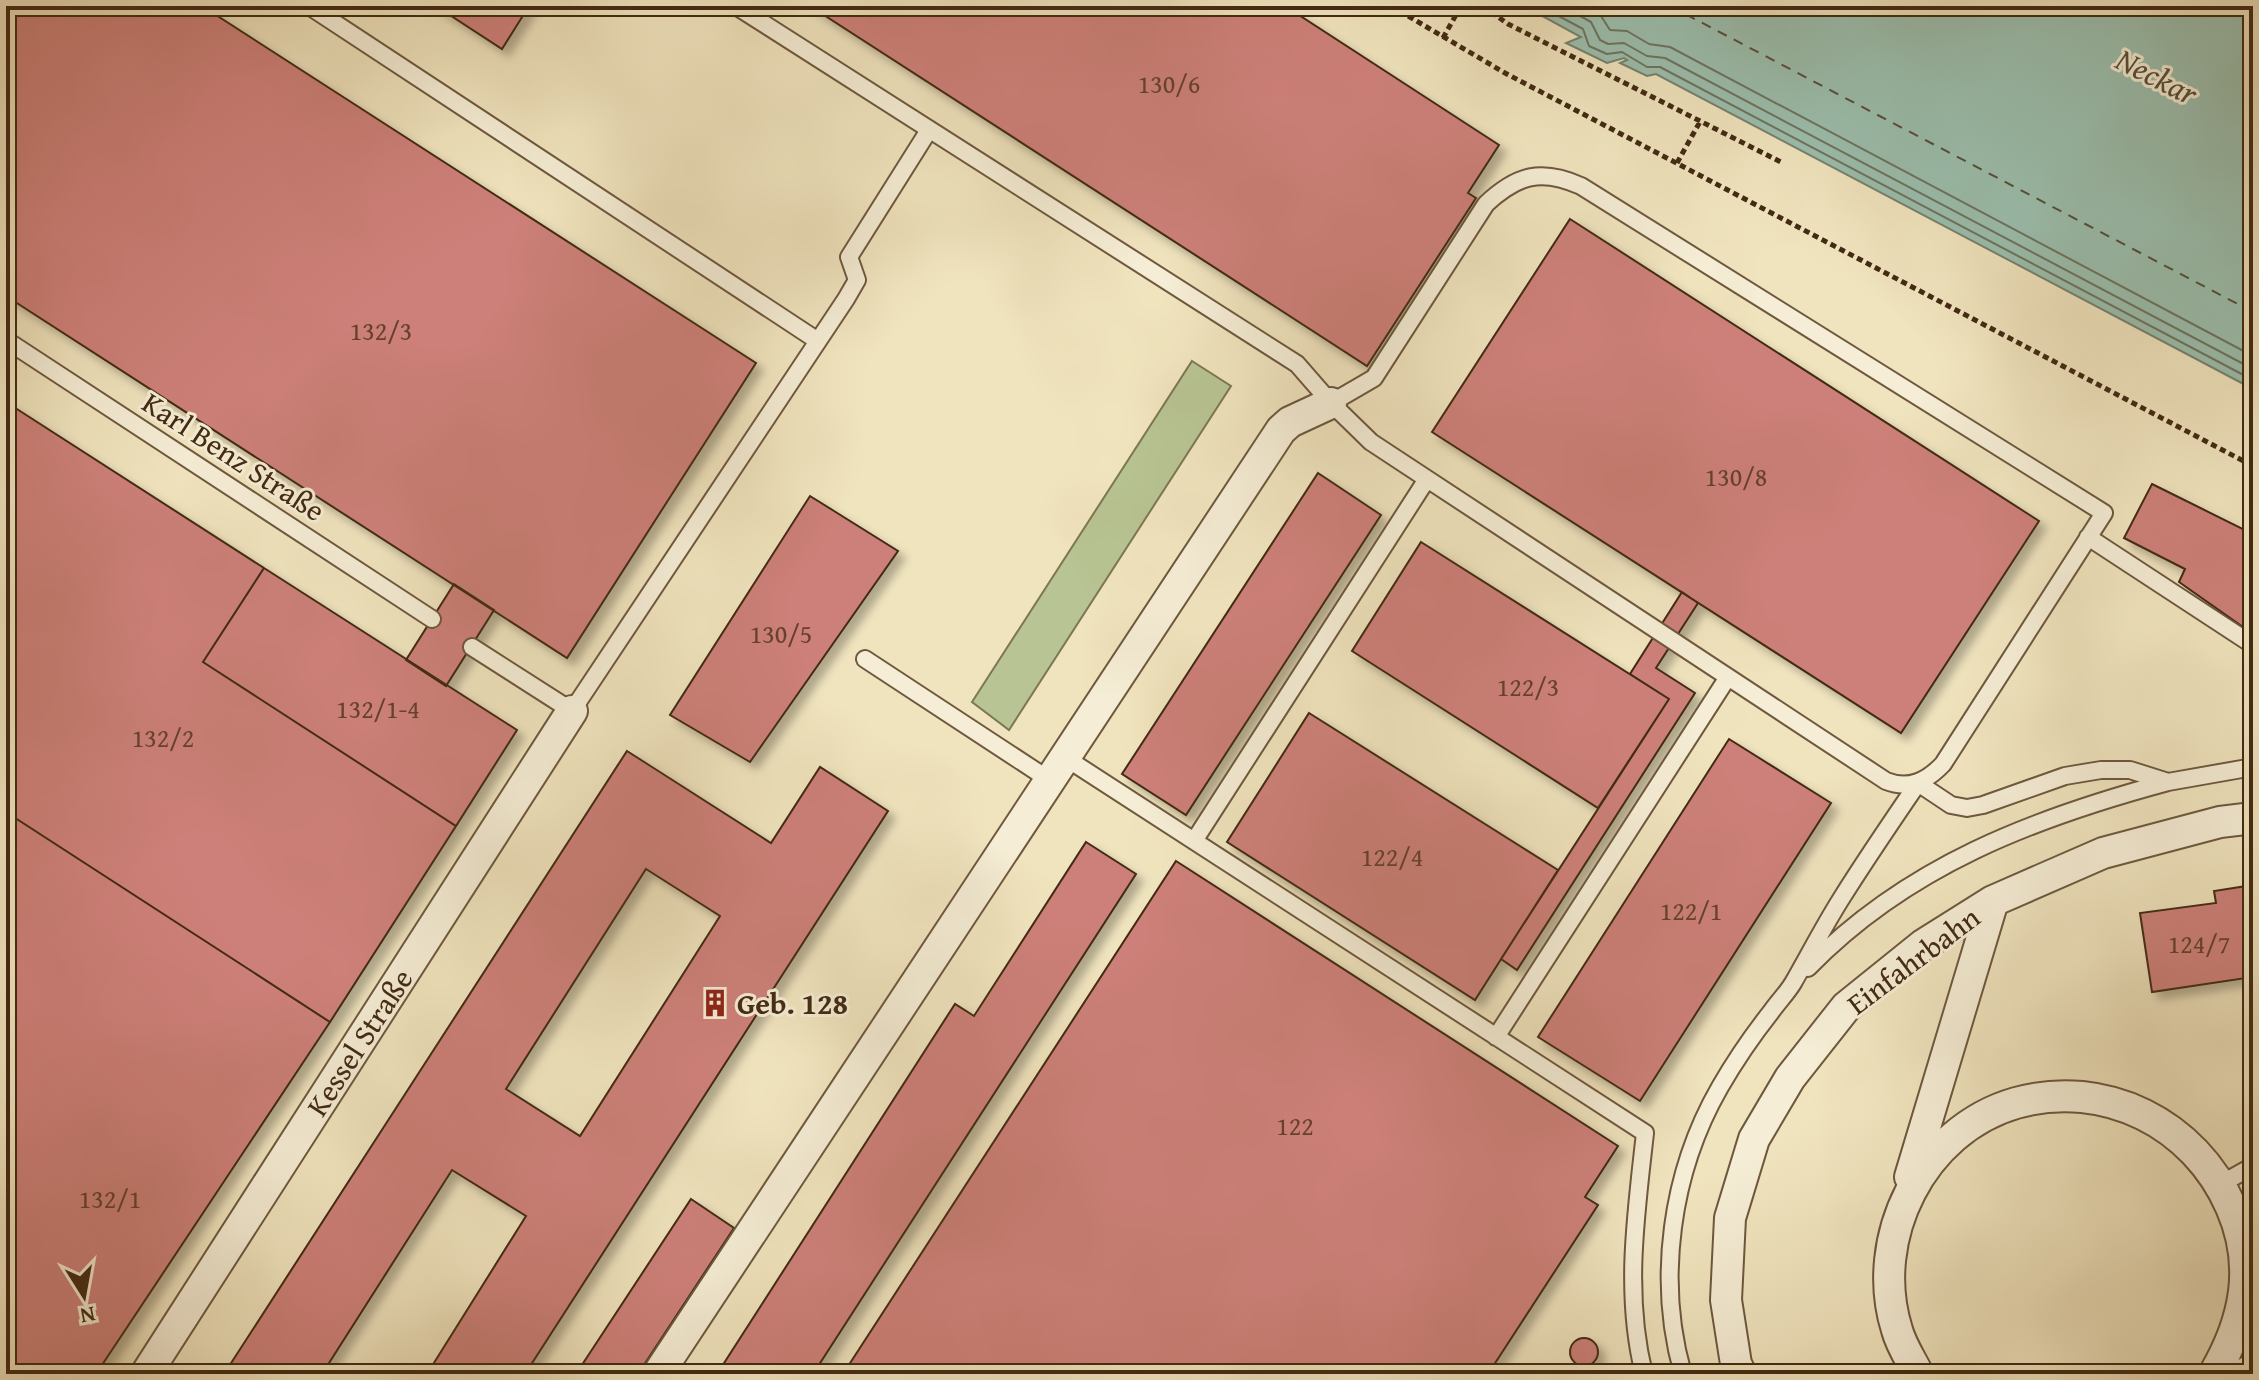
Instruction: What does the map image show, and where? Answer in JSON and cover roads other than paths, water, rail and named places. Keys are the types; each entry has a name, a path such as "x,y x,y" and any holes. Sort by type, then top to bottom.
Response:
{"street":[{"path":"658,1374 1281,430 1290,422 1331,403"},
{"name":"Kessel Straße","path":"146,1374 572,711"},
{"name":"Einfahrbahn","path":"1741,1374 1736,1364 1726,1300 1730,1218 1754,1139 1790,1078 1846,1007 1923,945 1993,901 2103,853 2220,822 2253,818"},
{"name":"Einfahrbahn","path":"1892,1236 1993,901"},
{"path":"1918,1374 1897,1331 1888,1284 1892,1236 1909,1191 1936,1153 1973,1123 2016,1103 2063,1096 2110,1101 2154,1118 2192,1147 2221,1184 2238,1222 2245,1263 2243,1304 2232,1344 2214,1374"},
{"path":"2244,1374 2253,1369"}],"lane":[{"path":"309,6 818,341"},
{"path":"736,6 1297,364 1331,403 1371,442 1896,785 1918,783 1932,776 1943,764 2104,513 1581,186 1554,176 1524,178 1511,183 1486,204 1374,378 1331,403"},
{"path":"472,647 572,711 857,280 849,257 929,130"},
{"name":"Karl Benz Straße","path":"6,340 432,619"},
{"path":"1194,841 1427,479"},
{"path":"2088,537 2253,645"},
{"path":"865,659 1058,770 1194,841 1645,1133 1632,1253 1634,1306 1644,1374"},
{"path":"1496,1037 1728,677"},
{"path":"1683,1374 1670,1303 1670,1277 1677,1202 1684,1173 1703,1120 1747,1043 1819,957 1867,916 1947,863 2011,833 2116,796 2168,782 2253,767"},
{"path":"1918,783 1951,805 1967,808 2065,776 2101,770 2130,770 2168,782"},
{"path":"1791,987 1839,901 1918,783"},
{"path":"2221,1184 2253,1166"}],"water":[{"name":"Neckar","path":"1524,6 2253,6 2253,389 1656,74 1647,76 1620,63 1627,60 1624,58 1607,63 1566,43 1581,37"}],"place":[{"name":"Geb. 128","path":"715,1003"}]}
